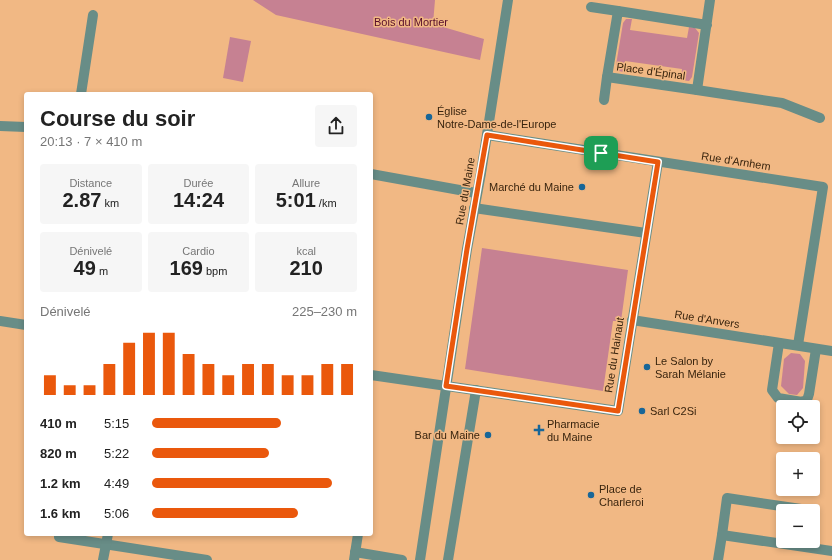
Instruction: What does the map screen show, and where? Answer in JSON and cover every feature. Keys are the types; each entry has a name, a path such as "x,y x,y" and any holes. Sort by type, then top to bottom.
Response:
{"street":[{"name":"Rue du Maine","path":"420,560 476,193 487,135 508,0"},
{"name":"Place d'Épinal","path":"607,77 697,90 710,0"},
{"path":"591,7 707,25"},
{"name":"Place d'Épinal","path":"604,100 618,11"},
{"path":"81,92 93,15"},
{"path":"697,90 782,103 820,118"},
{"path":"0,126 24,127"},
{"name":"Rue d'Arnhem","path":"487,135 823,187 798,345"},
{"name":"Rue du Hainaut","path":"476,390 618,411 658,162"},
{"path":"373,174 476,193"},
{"path":"474,208 646,233"},
{"name":"Rue d'Anvers","path":"632,320 832,351"},
{"path":"0,321 24,325"},
{"path":"778,343 772,390 778,398 802,402 807,400 809,394 816,349"},
{"path":"373,375 476,390 448,560"},
{"path":"718,560 728,498 776,505"},
{"path":"722,535 776,541"},
{"path":"104,560 108,536"},
{"path":"358,536 354,556 402,560"},
{"path":"59,537 204,560"},
{"path":"818,548 832,551"}],"green space":[{"name":"Bois du Mortier","path":"253,0 435,0 433,24 484,39 480,60 276,15"},
{"path":"626,19 632,19 630,30 687,38 689,27 695,28 699,33 692,77 689,81 681,80 682,69 625,61 623,72 619,71 616,65 623,23"},
{"path":"230,37 251,41 243,82 223,78"},
{"path":"482,248 628,270 621,321 613,321 603,391 465,369"},
{"path":"791,353 800,354 805,361 803,388 797,395 789,394 781,386 784,359"}],"place":[{"name":"Église Notre-Dame-de-l'Europe","path":"429,117"},
{"name":"Marché du Maine","path":"582,187"},
{"name":"Le Salon by Sarah Mélanie","path":"647,367"},
{"name":"Sarl C2Si","path":"642,411"},
{"name":"Pharmacie du Maine","path":"539,430"},
{"name":"Bar du Maine","path":"488,435"},
{"name":"Place de Charleroi","path":"591,495"}],"route":[{"path":"487,135 601,153 658,162 618,411 446,386 476,193 487,135"}]}
